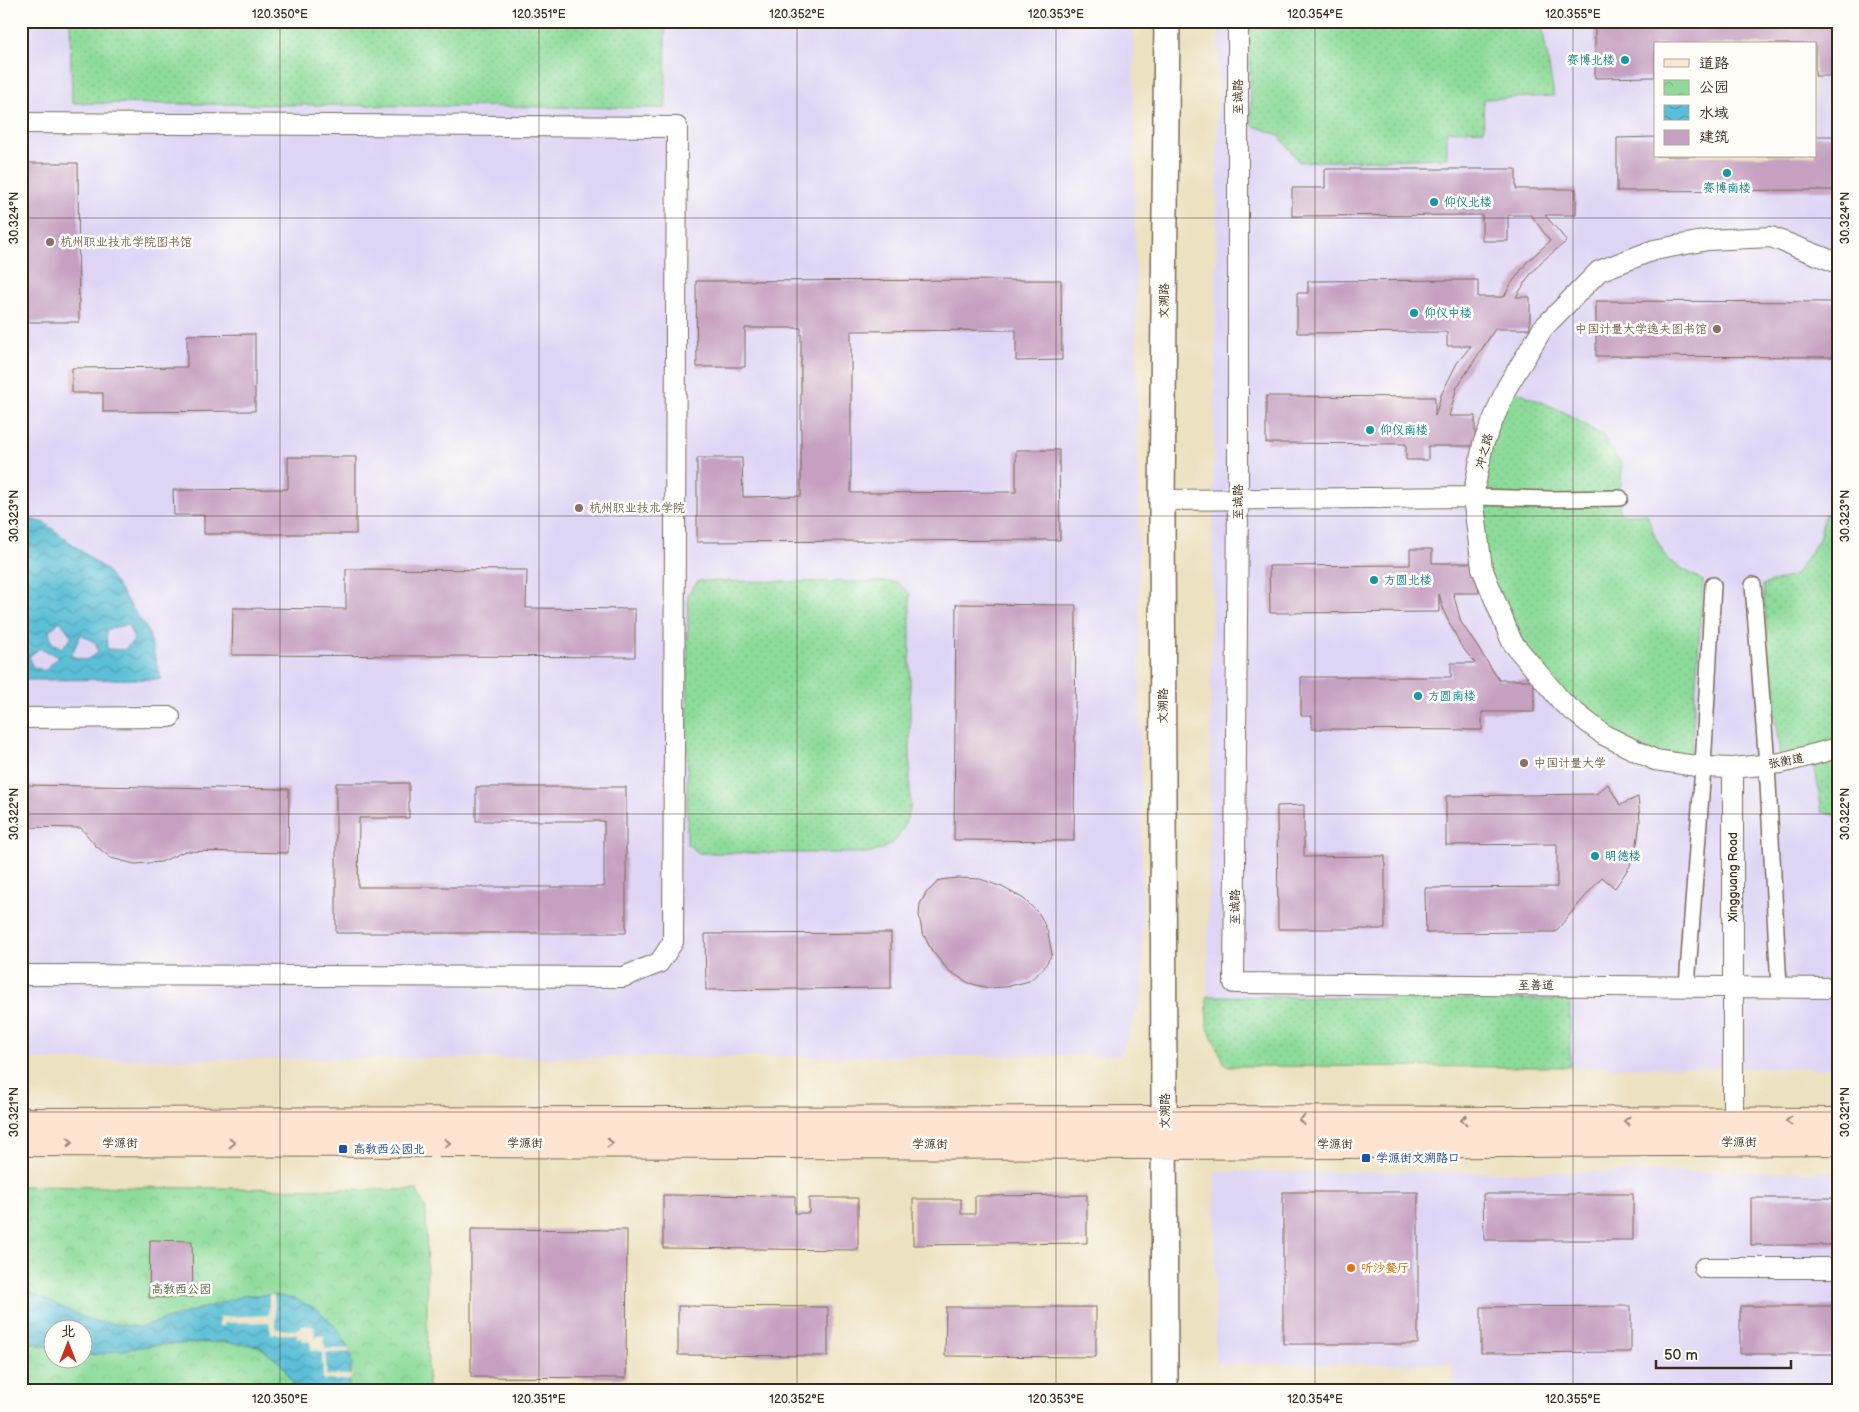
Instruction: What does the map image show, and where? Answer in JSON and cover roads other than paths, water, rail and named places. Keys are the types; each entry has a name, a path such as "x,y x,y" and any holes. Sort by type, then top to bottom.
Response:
{"main road":[{"name":"学源街","path":"21,1142 1165,1132 1733,1121 1838,1122"},
{"name":"学源街","path":"21,1122 1165,1132 1838,1141"}],"street":[{"name":"文溯路","path":"1165,1391 1162,500 1166,21"},
{"name":"至诚路","path":"1234,983 1238,500 1238,21"},
{"path":"21,123 677,127 677,147 673,942 659,962 623,977 21,974"},
{"name":"冲之路","path":"1733,768 1703,767 1655,760 1604,735 1563,703 1512,642 1482,568 1473,497 1483,444 1508,388 1543,328 1598,271 1663,249 1708,240 1771,237 1838,263"},
{"path":"1162,500 1473,497 1620,498"},
{"path":"1687,986 1703,767 1713,585"},
{"path":"1753,585 1767,765 1779,987"},
{"path":"21,718 170,717"},
{"name":"张衡道","path":"1733,768 1781,763 1838,748"},
{"name":"Xingguang Road","path":"1733,768 1733,1121"},
{"name":"至善道","path":"1234,983 1838,988"},
{"path":"1704,1268 1838,1268"}],"water":[{"path":"21,517 45,523 107,571 148,631 161,679 21,680","holes":["60,621 72,637 62,648 52,643 49,631","128,624 134,640 124,650 107,649 106,630","81,634 96,643 98,653 86,660 71,656","40,648 59,657 44,671 32,666 29,656"]},
{"path":"21,1290 90,1320 42,1320 42,1345 21,1340"},
{"path":"246,1295 274,1295 295,1299 317,1309 337,1328 349,1349 352,1363 348,1391 297,1391 283,1366 259,1346 222,1342 155,1345 92,1355 92,1321 140,1327"}],"place":[{"name":"赛博北楼","path":"1625,60"},
{"name":"赛博南楼","path":"1727,173"},
{"name":"仰仪北楼","path":"1434,202"},
{"name":"杭州职业技术学院图书馆","path":"50,242"},
{"name":"仰仪中楼","path":"1414,313"},
{"name":"中国计量大学逸夫图书馆","path":"1717,329"},
{"name":"仰仪南楼","path":"1370,430"},
{"name":"杭州职业技术学院","path":"579,508"},
{"name":"方圆北楼","path":"1374,580"},
{"name":"方圆南楼","path":"1418,696"},
{"name":"中国计量大学","path":"1524,763"},
{"name":"明德楼","path":"1595,856"},
{"name":"高教西公园北","path":"343,1149"},
{"name":"学源街文溯路口","path":"1366,1158"},
{"name":"听沙餐厅","path":"1351,1268"}],"park label":[{"name":"高教西公园","path":"181,1289"}]}
